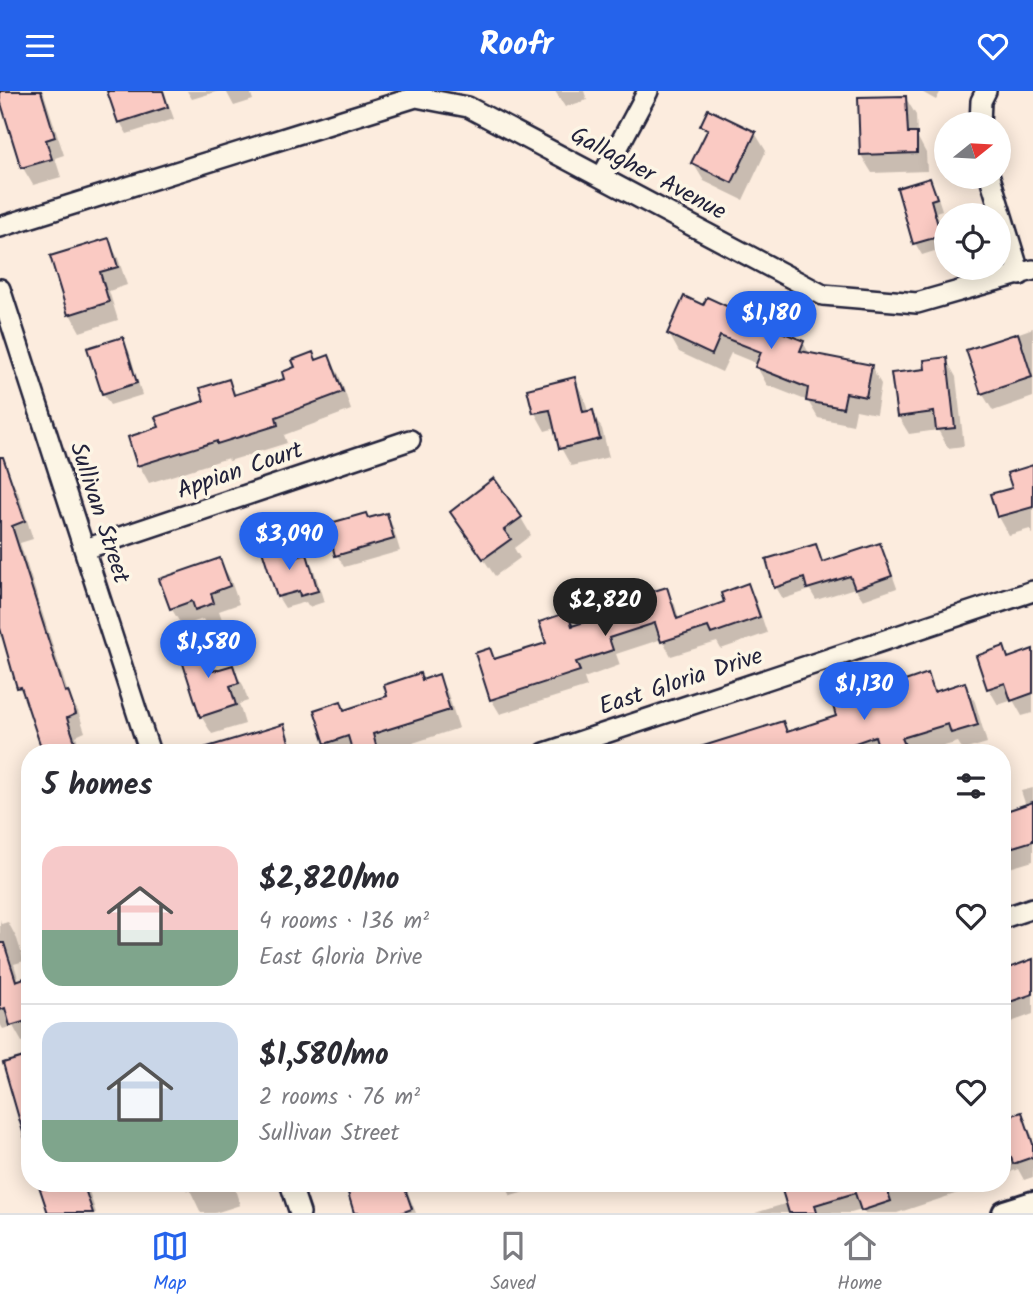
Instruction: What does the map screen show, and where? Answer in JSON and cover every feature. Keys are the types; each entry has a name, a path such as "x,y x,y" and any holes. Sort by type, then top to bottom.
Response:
{"street":[{"path":"602,177 648,91"},
{"path":"981,112 981,101 986,91"},
{"name":"Gallagher Avenue","path":"0,227 416,97 468,107 822,295 917,303 1026,273"},
{"path":"994,189 1026,273"},
{"name":"Sullivan Street","path":"0,289 147,744"},
{"name":"Appian Court","path":"85,549 410,440"},
{"name":"East Gloria Drive","path":"572,744 1033,591"},
{"path":"1011,915 1033,908"},
{"path":"293,1192 300,1213"},
{"path":"1005,1213 1033,1204"}],"building":[{"path":"0,91 41,91 55,137 46,140 52,159 21,168 0,100"},
{"path":"107,91 163,91 168,107 118,123"},
{"path":"906,96 908,133 917,133 917,153 860,155 858,97"},
{"path":"708,109 756,132 732,183 691,163 708,129 700,126"},
{"path":"930,178 937,198 931,200 934,211 934,238 913,244 897,188"},
{"path":"109,238 118,267 100,272 109,302 68,315 50,256"},
{"path":"684,296 703,305 707,297 733,309 732,312 804,341 800,351 872,365 866,397 846,393 843,408 806,401 808,388 755,367 761,352 720,336 712,355 667,334"},
{"path":"1018,333 1032,377 981,394 966,350"},
{"path":"123,337 137,383 102,394 87,348"},
{"path":"313,352 316,360 329,355 343,392 276,417 278,425 137,466 128,437 159,427 155,417 204,401 200,388 229,379 234,395 284,379 282,372 295,367 292,360"},
{"path":"947,357 955,428 936,430 934,412 897,417 891,373 925,369 924,360"},
{"path":"575,377 583,412 593,410 600,439 559,449 550,410 533,413 527,389"},
{"path":"0,457 3,457 25,521 12,526 65,692 68,691 76,714 67,718 76,744 40,744 21,687 17,688 0,628"},
{"path":"1033,465 1033,507 997,517 990,494 1012,488 1007,473"},
{"path":"494,478 522,517 504,530 511,539 483,559 450,512"},
{"path":"366,513 368,518 387,513 394,539 335,556 327,524"},
{"path":"285,543 290,559 307,554 318,591 300,596 299,591 277,597 262,550"},
{"path":"880,543 892,576 855,589 850,576 807,589 804,578 774,588 766,559 816,544 822,562"},
{"path":"220,558 230,586 211,593 214,603 195,610 192,601 170,609 159,579"},
{"path":"748,583 760,617 711,634 708,627 661,642 655,623 609,638 613,650 576,662 580,671 490,700 475,653 490,648 494,659 546,643 539,622 568,612 572,626 630,607 628,599 667,587 677,619 724,602 721,593"},
{"path":"203,640 213,671 233,665 239,683 230,686 236,705 200,717 178,648"},
{"path":"1004,646 1008,658 1033,649 1033,693 1011,701 1005,683 987,689 976,656"},
{"path":"420,673 422,680 439,674 450,710 373,734 376,744 350,744 348,736 325,744 314,710 341,701 344,710 387,696 384,685"},
{"path":"928,673 934,692 965,682 978,725 951,733 948,724 902,738 905,744 877,744 875,736 852,744 710,744 783,721 787,732 836,716 833,706"},
{"path":"284,724 290,744 217,744"},
{"path":"1033,802 1033,841 1011,848 1011,809"},
{"path":"0,943 4,943 16,981 21,979 21,1023 10,1026 5,1008 0,1010"},
{"path":"1033,959 1033,994 1011,1002 1011,967"},
{"path":"21,1058 21,1125 3,1063"},
{"path":"1022,1112 1033,1144 1033,1157 1013,1164 1011,1157 1011,1115"},
{"path":"41,1192 86,1192 93,1213 48,1213"},
{"path":"406,1192 412,1209 401,1213 354,1213 348,1193"},
{"path":"783,1192 888,1192 891,1201 861,1211 855,1193 815,1205 817,1213 789,1213"}]}
